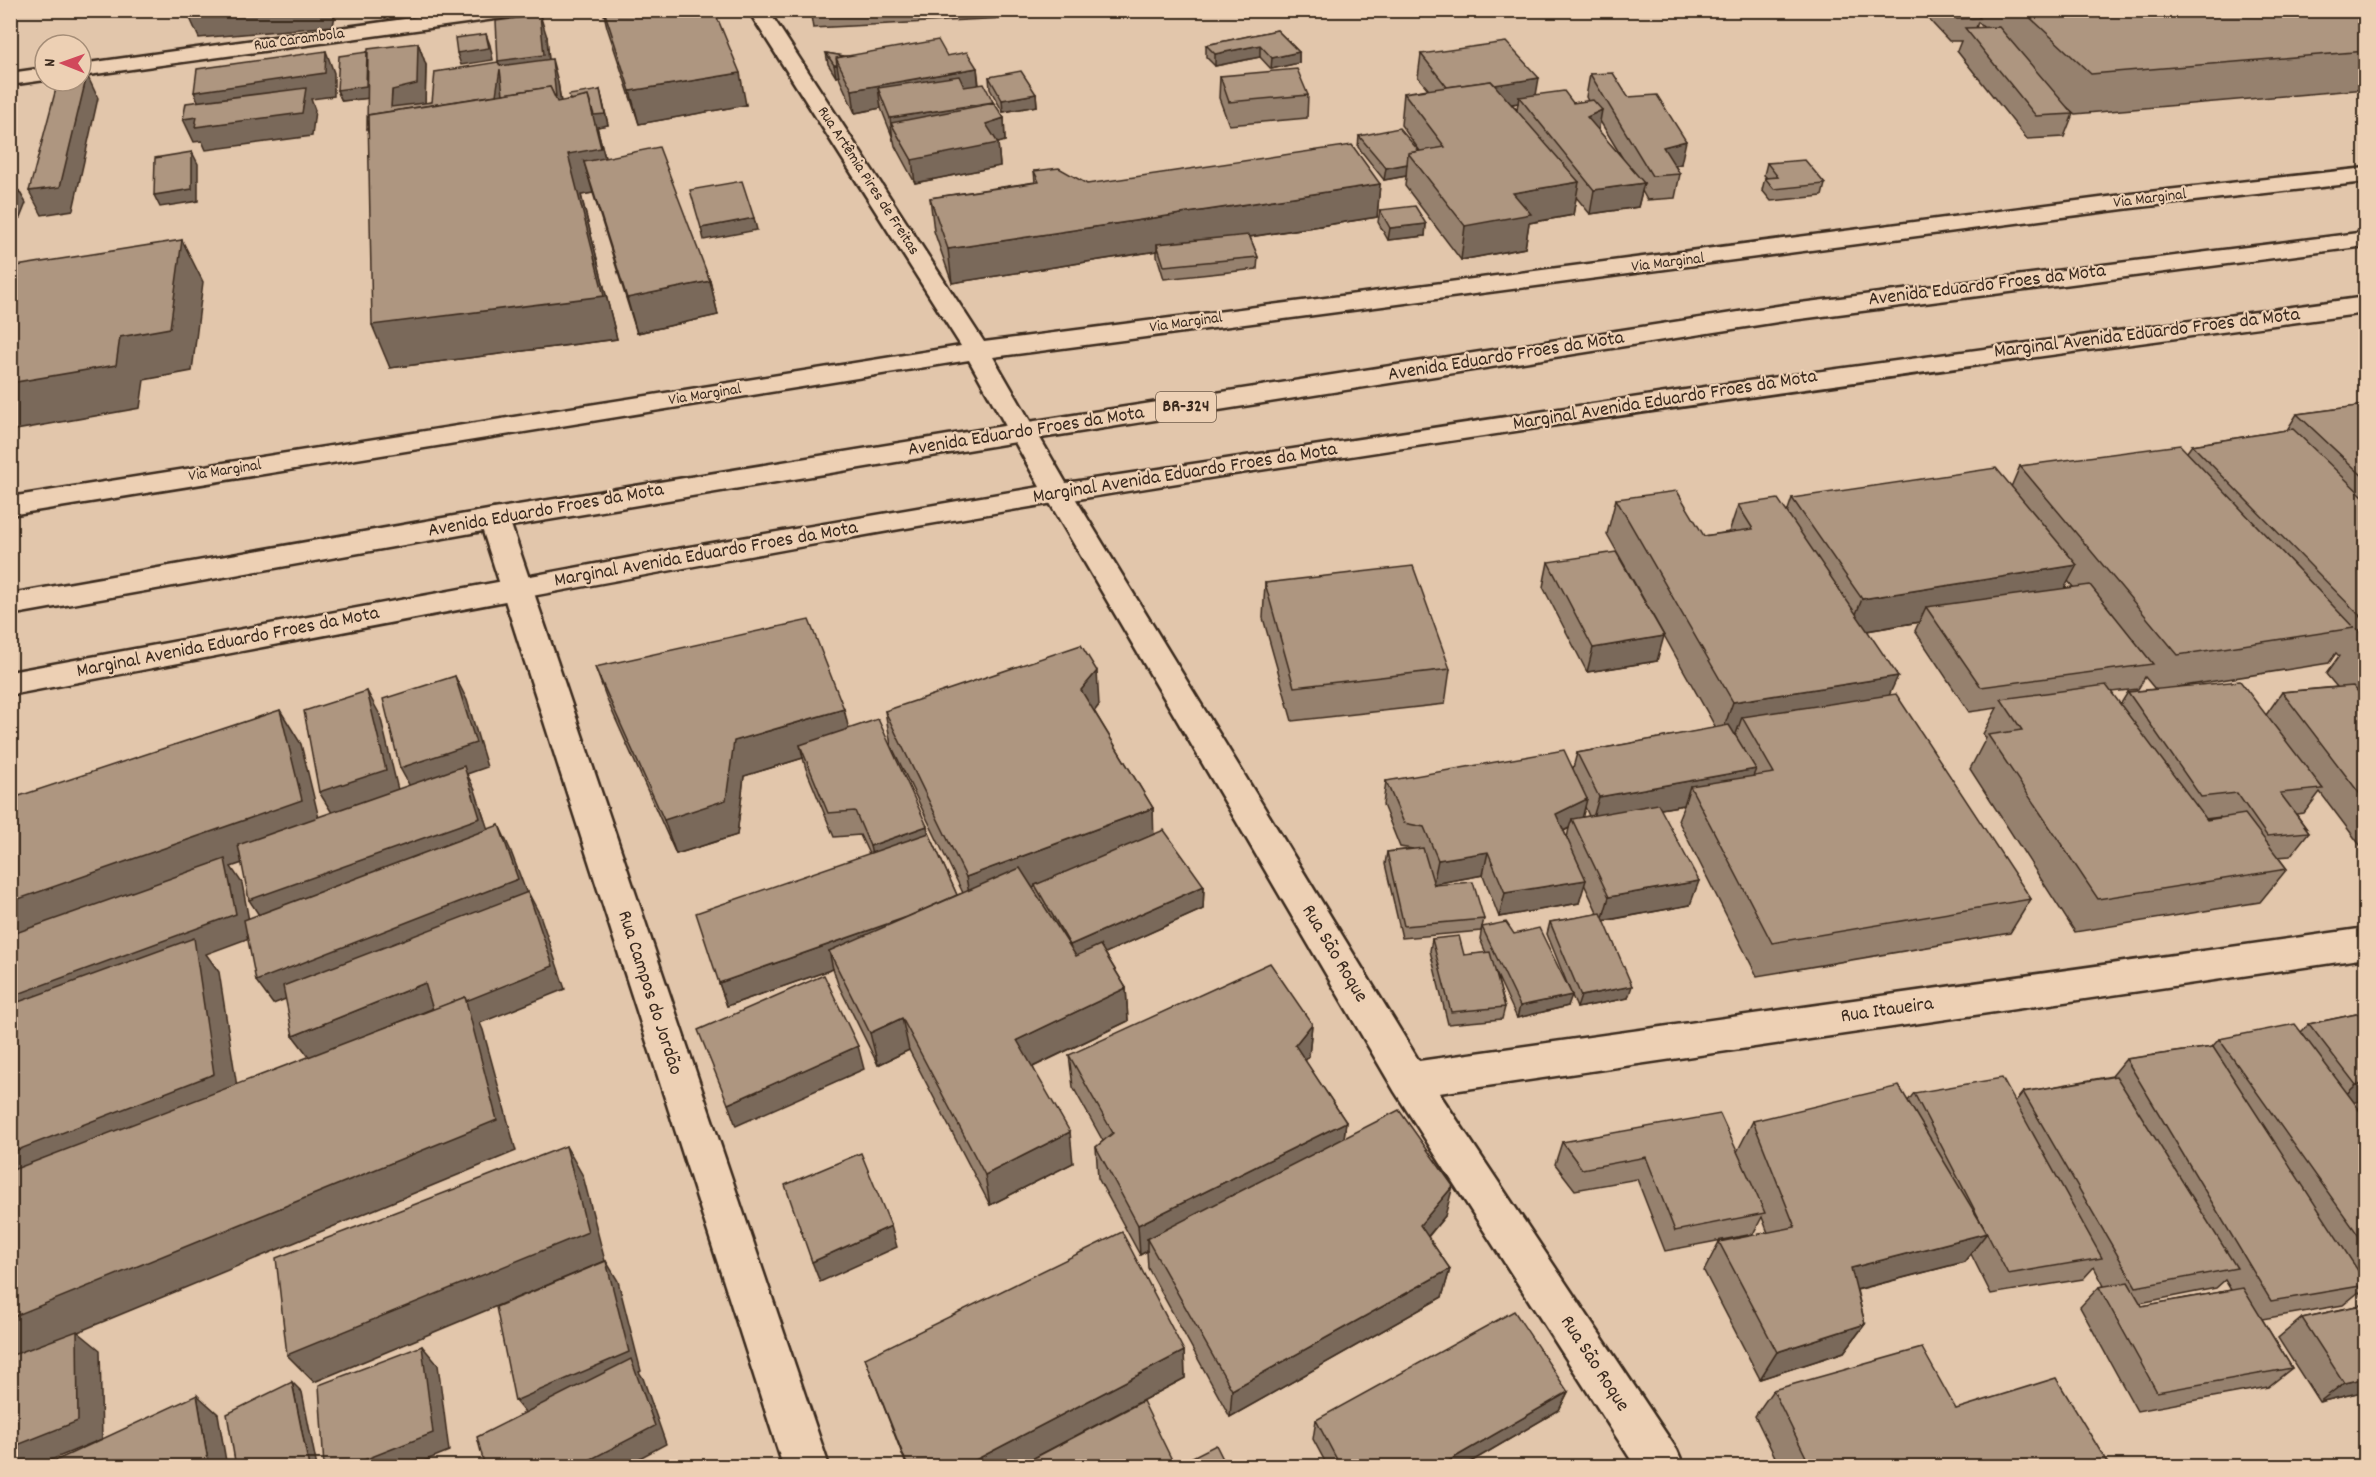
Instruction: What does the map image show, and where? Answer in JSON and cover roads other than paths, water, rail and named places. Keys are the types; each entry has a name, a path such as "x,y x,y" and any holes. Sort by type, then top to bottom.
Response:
{"main road":[{"name":"Rua Carambola","path":"93,68 517,10"},
{"name":"Rua Artêmia Pires de Freitas","path":"758,10 977,351 1022,432"},
{"path":"10,79 33,76"},
{"name":"Via Marginal","path":"10,506 977,351 2131,201 2366,175"},
{"name":"Avenida Eduardo Froes da Mota","path":"10,605 494,519 1022,432 1784,313 2366,239"},
{"name":"Marginal Avenida Eduardo Froes da Mota","path":"10,684 516,589 1058,493 1846,373 2366,306"},
{"name":"Rua São Roque","path":"1022,432 1409,1080 1661,1467"},
{"name":"Rua Campos do Jordão","path":"494,519 806,1467"},
{"name":"Rua Itaueira","path":"1409,1080 2366,943"}]}
